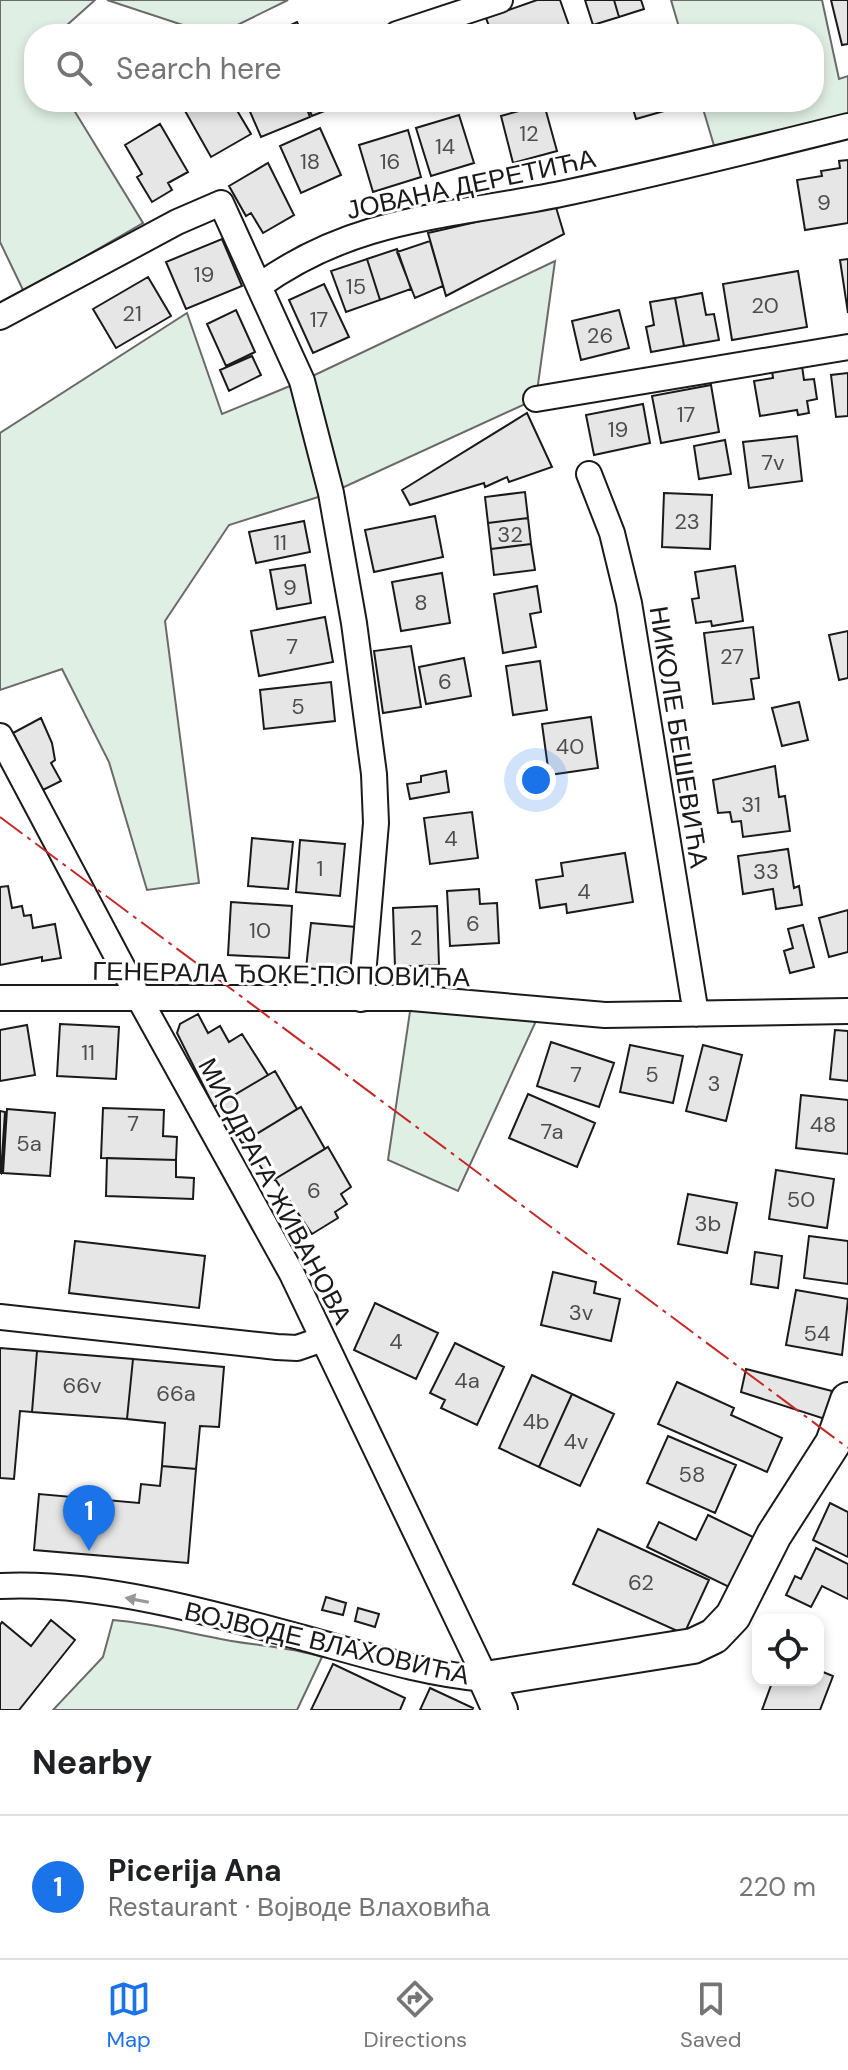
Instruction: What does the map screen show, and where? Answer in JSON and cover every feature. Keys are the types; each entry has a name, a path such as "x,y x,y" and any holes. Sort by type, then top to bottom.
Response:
{"street":[{"path":"427,24 500,0"},
{"name":"ЈОВАНА ДЕРЕТИЋА","path":"259,286 322,246 357,234 430,216 566,193 848,126"},
{"path":"0,317 177,222 221,203 302,381 331,493 354,623 371,749 376,823 361,999"},
{"path":"536,399 848,347"},
{"name":"НИКОЛЕ БЕШЕВИЋА","path":"589,474 612,533 629,603 696,1014"},
{"name":"МИОДРАГА ЖИВАНОВА","path":"0,736 140,1000 292,1274 486,1679"},
{"name":"ГЕНЕРАЛА ЂОКЕ ПОПОВИЋА","path":"0,998 412,998 605,1015 848,1011"},
{"path":"0,1317 277,1347 297,1348 323,1339"},
{"name":"ВОЈВОДЕ ВЛАХОВИЋА","path":"0,1586 77,1590 140,1600 391,1662 486,1679 693,1646 714,1636 733,1616 774,1535 821,1464 848,1400"},
{"path":"486,1679 500,1710"}],"green space":[{"path":"0,0 95,0 68,24 24,24 24,112 75,112 143,223 24,292 0,242"},
{"path":"107,0 288,0 239,24 180,24"},
{"path":"671,0 822,0 839,79 848,76 848,126 718,159 704,112 824,112 824,24 678,24"},
{"path":"555,261 536,399 331,493 229,525 165,621 199,883 147,890 109,762 62,669 0,690 0,433 187,313 222,414 302,381"},
{"path":"412,998 541,1010 458,1191 388,1160"},
{"path":"113,1620 322,1657 297,1710 53,1710 103,1657"}],"building":[{"path":"537,0 560,0 568,24 488,24 486,18"},
{"path":"585,0 614,0 619,17 593,24"},
{"path":"614,0 641,0 644,9 619,17"},
{"path":"831,0 848,0 848,44 842,45"},
{"path":"186,112 238,112 251,134 211,157"},
{"path":"250,112 308,112 310,117 261,137"},
{"path":"515,112 546,112 557,151 513,163 501,116"},
{"path":"634,112 660,112 636,119"},
{"path":"459,115 474,163 431,176 416,128"},
{"path":"160,124 188,172 168,183 172,190 152,202 137,177 142,174 125,145"},
{"path":"320,128 341,175 301,193 280,146"},
{"path":"408,130 421,177 373,192 359,145"},
{"path":"848,160 848,223 805,230 797,180 822,176 821,171 840,168 839,161"},
{"path":"268,163 294,215 263,233 251,213 246,216 229,186"},
{"path":"555,204 564,234 446,296 428,233"},
{"path":"222,239 242,286 186,309 166,262"},
{"path":"430,241 443,286 415,298 397,252"},
{"path":"397,249 411,289 380,300 367,259"},
{"path":"367,259 380,300 346,312 331,271"},
{"path":"848,259 848,313 840,260"},
{"path":"798,271 807,327 732,340 723,284"},
{"path":"148,277 171,316 116,348 93,309"},
{"path":"324,284 349,337 313,353 289,300"},
{"path":"702,293 706,315 714,314 719,340 684,346 675,298"},
{"path":"675,298 684,346 651,352 646,327 654,325 650,302"},
{"path":"236,310 255,352 226,366 207,324"},
{"path":"619,310 629,348 581,360 572,321"},
{"path":"252,356 261,375 229,391 220,370"},
{"path":"802,366 804,380 814,379 817,399 807,401 809,413 798,415 797,410 760,416 754,381 773,378 772,371"},
{"path":"848,373 848,416 836,417 831,375"},
{"path":"711,385 719,432 661,443 652,396"},
{"path":"643,404 650,443 594,455 586,415"},
{"path":"527,413 552,467 509,482 507,477 485,487 484,483 410,505 402,490"},
{"path":"797,436 802,481 749,488 743,442"},
{"path":"725,440 731,474 699,479 694,446"},
{"path":"525,492 528,518 488,523 485,497"},
{"path":"664,493 712,495 710,549 662,547"},
{"path":"435,516 443,557 374,572 365,530"},
{"path":"528,518 531,544 491,549 488,523"},
{"path":"304,521 310,552 256,563 249,532"},
{"path":"531,544 535,570 494,575 491,549"},
{"path":"305,565 311,603 277,609 270,570"},
{"path":"735,566 743,621 712,626 711,621 696,623 692,599 699,598 695,572"},
{"path":"442,573 450,623 401,631 392,582"},
{"path":"537,586 541,612 530,614 536,647 503,653 494,594"},
{"path":"325,617 333,662 259,676 251,631"},
{"path":"753,627 759,678 751,679 754,699 713,704 704,633"},
{"path":"848,631 848,678 839,680 829,635"},
{"path":"411,646 421,707 383,713 374,651"},
{"path":"464,658 471,696 426,704 419,667"},
{"path":"540,661 547,710 513,715 506,666"},
{"path":"331,682 335,721 264,729 260,690"},
{"path":"799,702 808,740 782,746 772,708"},
{"path":"591,717 598,768 549,775 542,724"},
{"path":"41,718 52,743 55,760 51,763 61,781 43,790 13,733"},
{"path":"775,766 779,797 785,796 790,831 743,837 741,821 732,822 730,812 718,813 713,780"},
{"path":"446,771 449,792 410,799 407,784 421,782 421,776"},
{"path":"472,812 478,858 430,864 424,818"},
{"path":"252,838 293,842 288,889 248,886"},
{"path":"300,840 345,844 340,896 296,892"},
{"path":"788,849 794,888 799,886 802,905 776,909 773,889 743,894 738,856"},
{"path":"625,853 633,902 567,913 566,904 540,908 536,880 563,876 561,863"},
{"path":"8,886 12,908 22,906 24,916 31,915 33,928 55,924 61,958 42,961 42,957 0,965 0,887"},
{"path":"479,889 480,904 497,903 499,943 450,946 447,891"},
{"path":"231,902 292,906 289,958 228,955"},
{"path":"437,906 439,965 395,967 393,908"},
{"path":"848,910 848,952 829,957 819,918"},
{"path":"311,923 356,927 351,972 306,968"},
{"path":"803,925 814,967 790,973 784,951 793,948 788,929"},
{"path":"198,1014 208,1033 220,1026 229,1042 242,1034 268,1075 214,1107 177,1033 180,1024"},
{"path":"60,1024 119,1027 116,1079 57,1076"},
{"path":"27,1025 35,1075 0,1081 0,1030"},
{"path":"835,1030 848,1031 848,1081 830,1079"},
{"path":"551,1042 614,1063 599,1107 537,1086"},
{"path":"630,1045 683,1056 673,1103 620,1092"},
{"path":"703,1045 742,1055 726,1121 686,1111"},
{"path":"275,1071 297,1109 242,1143 219,1104"},
{"path":"528,1094 595,1123 577,1167 509,1138"},
{"path":"801,1095 848,1100 848,1154 796,1148"},
{"path":"301,1107 325,1149 270,1182 245,1141"},
{"path":"103,1108 164,1110 163,1136 177,1137 176,1160 101,1158"},
{"path":"7,1109 55,1113 50,1176 3,1173"},
{"path":"0,1111 5,1112 1,1173 0,1172"},
{"path":"328,1147 351,1187 341,1194 347,1204 335,1212 338,1218 312,1234 275,1179"},
{"path":"107,1158 176,1160 176,1177 194,1178 193,1199 106,1196"},
{"path":"776,1170 834,1179 827,1228 769,1219"},
{"path":"688,1194 737,1203 727,1253 678,1244"},
{"path":"809,1236 848,1241 848,1284 804,1278"},
{"path":"75,1241 205,1256 199,1308 69,1293"},
{"path":"755,1252 782,1256 778,1288 751,1284"},
{"path":"553,1272 596,1282 594,1293 620,1299 611,1341 541,1325"},
{"path":"796,1290 848,1299 842,1355 786,1345"},
{"path":"375,1303 438,1333 416,1379 354,1350"},
{"path":"455,1343 504,1367 477,1425 441,1408 445,1400 430,1393"},
{"path":"0,1348 37,1351 32,1412 20,1411 14,1479 0,1478"},
{"path":"37,1351 133,1359 127,1419 32,1412"},
{"path":"133,1359 224,1367 219,1427 200,1426 196,1469 162,1466 165,1423 127,1419"},
{"path":"746,1369 832,1391 825,1419 741,1392"},
{"path":"532,1375 572,1394 539,1467 499,1448"},
{"path":"677,1382 734,1408 731,1415 782,1438 767,1472 658,1424"},
{"path":"572,1394 614,1414 580,1486 539,1467"},
{"path":"668,1436 736,1465 715,1513 647,1483"},
{"path":"162,1466 196,1469 188,1563 34,1550 39,1494 139,1503 141,1484 160,1486"},
{"path":"830,1503 848,1512 848,1557 813,1540"},
{"path":"708,1515 753,1537 729,1587 647,1547 659,1522 696,1540"},
{"path":"598,1529 709,1580 684,1634 573,1584"},
{"path":"816,1548 848,1564 848,1599 822,1586 811,1607 786,1595 795,1576 801,1579"},
{"path":"326,1597 346,1603 343,1615 322,1610"},
{"path":"358,1608 379,1614 375,1627 355,1621"},
{"path":"51,1620 75,1640 19,1710 0,1710 0,1625 2,1622 31,1646"},
{"path":"333,1664 405,1698 400,1710 311,1710"},
{"path":"824,1672 833,1676 820,1710 762,1710 771,1686 824,1686"},
{"path":"430,1688 473,1708 420,1710"}],"power":[{"path":"0,817 848,1448"}],"place":[{"name":"Picerija Ana","path":"89,1551"}]}
